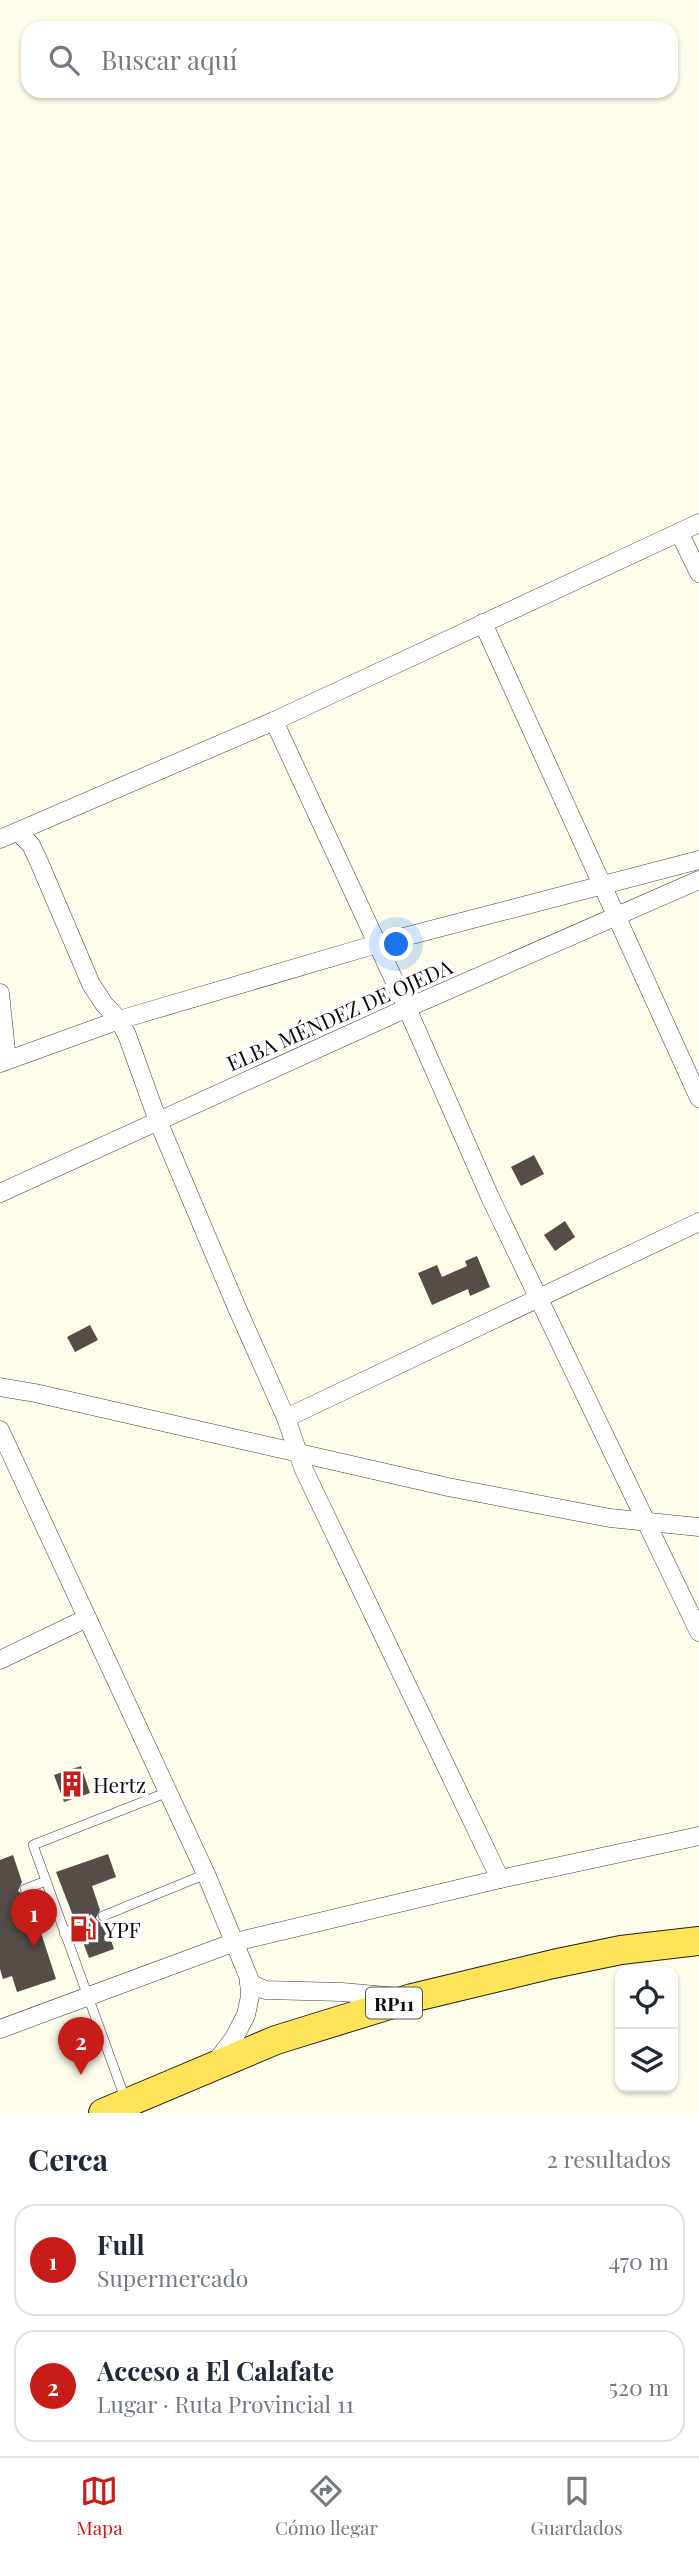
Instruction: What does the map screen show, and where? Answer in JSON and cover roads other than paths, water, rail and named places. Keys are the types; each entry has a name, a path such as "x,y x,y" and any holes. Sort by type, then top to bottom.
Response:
{"main road":[{"name":"RP11","path":"115,2108 276,2040 412,1998 580,1958 621,1950 699,1941"}],"street":[{"path":"0,839 274,721 699,523"},
{"path":"679,532 699,573"},
{"path":"483,623 699,1098"},
{"path":"274,721 407,1008 490,1197 699,1632"},
{"path":"18,832 31,845 91,984 119,1020 127,1035 158,1121 286,1418 296,1452 500,1879"},
{"path":"0,993 3,1061 119,1020 377,944 699,860"},
{"name":"ELBA MÉNDEZ DE OJEDA","path":"0,1193 407,1008 699,880"},
{"path":"286,1418 699,1222"},
{"path":"0,1387 448,1487 610,1518 699,1527"},
{"path":"0,1430 206,1874 249,1983 247,2015 213,2066"},
{"path":"0,1660 87,1618"},
{"path":"0,2029 234,1942 500,1879 699,1836"},
{"path":"249,1983 265,1990 342,1992 412,1998"}],"lane":[{"path":"115,2108 87,1997 33,1844 168,1792"},
{"path":"103,1916 206,1874"},
{"path":"25,1889 46,1881"},
{"path":"64,1933 78,1927"}],"place":[{"name":"Hertz","path":"72,1784"},
{"name":"YPF","path":"83,1929"},
{"name":"Full","path":"34,1947"},
{"name":"Acceso a El Calafate","path":"81,2075"}]}
